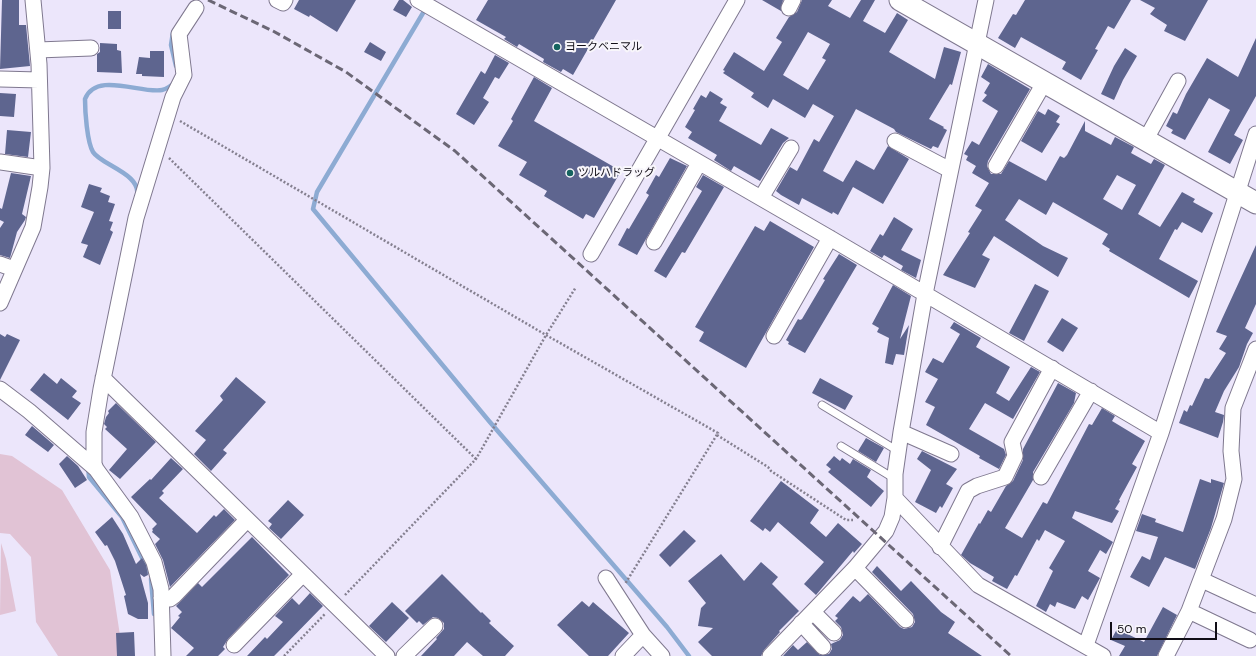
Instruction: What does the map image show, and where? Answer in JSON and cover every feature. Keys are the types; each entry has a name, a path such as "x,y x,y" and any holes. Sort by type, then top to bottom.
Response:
{"street":[{"path":"0,303 7,266 32,228 37,210 42,168 40,80 33,0"},
{"path":"277,0 283,3 285,0"},
{"path":"418,0 830,238 1161,433"},
{"path":"591,254 737,0"},
{"path":"900,0 1247,199"},
{"path":"770,656 855,568 886,531 892,517 895,498 895,479 898,451 926,294 950,170 978,45 986,0"},
{"path":"93,466 94,432 103,378 136,218 173,97 184,75 179,34 196,8"},
{"path":"38,50 91,48"},
{"path":"0,79 40,80"},
{"path":"1145,141 1178,81"},
{"path":"996,166 1044,83"},
{"path":"1086,645 1161,433 1247,199 1242,177 1256,134"},
{"path":"895,141 950,170"},
{"path":"761,198 791,148"},
{"path":"0,162 42,168"},
{"path":"654,242 699,163"},
{"path":"774,336 830,238"},
{"path":"1166,656 1189,611 1224,519 1234,479 1231,450 1233,408 1256,348"},
{"path":"940,547 968,491 977,486 1005,477 1015,456 1012,442 1052,368"},
{"path":"103,378 387,656"},
{"path":"0,389 93,466 131,516 154,562 161,598 163,656"},
{"path":"1041,477 1091,391"},
{"path":"901,432 951,454"},
{"path":"895,498 940,547 978,585 1103,656"},
{"path":"161,598 170,599 174,596 247,520"},
{"path":"855,568 906,620"},
{"path":"234,645 303,574"},
{"path":"606,578 643,635 662,656"},
{"path":"1202,580 1256,605"},
{"path":"1189,611 1250,640"},
{"path":"813,612 834,633"},
{"path":"801,623 823,647"},
{"path":"404,656 435,626"},
{"path":"623,656 643,635"}],"lane":[{"path":"822,405 898,451"},
{"path":"841,446 895,479"}],"path":[{"path":"168,114 546,336 718,433 717,435 768,467 771,471 846,520 853,520"},
{"path":"157,147 476,459"},
{"path":"284,656 476,459 546,336 576,287"},
{"path":"618,596 717,435"}],"shaded area":[{"path":"0,454 12,456 62,490 110,570 121,642 126,656 58,656 36,622 31,557 10,534 0,533"},
{"path":"1,543 6,559 16,611 0,615"}],"building":[{"path":"2,0 19,0 19,25 26,25 30,66 0,69"},
{"path":"299,0 356,0 337,32 310,15 309,17 294,9"},
{"path":"399,0 403,0 412,7 406,17 393,10"},
{"name":"ヨークベニマル","path":"488,0 616,0 573,75 563,69 561,72 543,62 544,59 519,44 517,47 504,39 506,37 476,20"},
{"path":"762,0 783,0 781,11"},
{"path":"802,0 832,0 828,6 850,18 861,0 875,0 863,21 885,33 897,13 908,20 889,52 935,79 944,47 961,52 952,85 950,84 929,119 947,130 938,148 933,146 931,149 896,132 894,129 856,109 823,171 843,182 856,160 874,170 888,146 909,159 883,204 853,187 838,215 833,212 832,214 802,198 799,205 776,191 790,167 797,171 814,139 819,142 834,116 813,104 805,118 773,99 768,108 751,97 754,93 723,73 725,71 723,70 734,52 764,71 782,42 776,38 789,17 797,12","holes":["808,32 830,44 822,58 826,60 808,90 783,75"]},
{"path":"1025,0 1131,0 1114,29 1108,26 1095,49 1098,50 1081,80 1062,69 1066,62 1021,37 1015,48 998,38 1013,14 1016,15"},
{"path":"1140,0 1208,0 1185,41 1164,31 1167,25 1150,14 1155,8"},
{"path":"108,11 121,11 121,29 108,29"},
{"path":"1256,38 1256,96 1234,135 1243,140 1230,164 1208,152 1230,110 1209,98 1185,140 1171,133 1173,130 1166,126 1173,112 1177,114 1186,94 1207,58 1238,77"},
{"path":"370,42 386,52 381,61 364,52"},
{"path":"100,43 117,44 117,50 121,51 122,73 97,72 97,54 100,52"},
{"path":"1125,48 1137,56 1123,80 1114,100 1101,94 1114,66"},
{"path":"150,51 164,51 164,77 142,76 142,74 136,74 139,57 150,58"},
{"path":"495,55 509,63 499,79 495,77 483,98 489,102 474,125 456,114 481,71 485,74"},
{"path":"988,64 1030,89 988,161 987,166 991,174 1001,174 1009,161 1046,181 1060,156 1064,158 1067,155 1085,121 1085,131 1111,145 1115,137 1134,147 1131,153 1151,164 1154,159 1165,165 1138,214 1160,227 1182,192 1195,199 1193,202 1213,213 1202,233 1182,222 1177,230 1175,229 1159,259 1198,281 1189,298 1109,251 1110,249 1102,244 1108,234 1053,202 1046,215 1019,199 1005,220 1043,246 1068,258 1058,277 994,236 982,255 990,259 975,288 943,275 970,233 968,232 982,210 975,206 989,183 972,173 976,166 966,160 968,156 964,154 972,141 979,145 998,111 982,101 987,95 984,93 990,83 981,77","holes":["1117,175 1136,185 1122,210 1103,199"]},
{"name":"ツルハドラッグ","path":"534,77 552,88 534,121 621,171 594,218 586,214 583,219 544,196 547,191 519,175 527,162 498,146 513,121 511,119"},
{"path":"710,91 723,99 720,103 727,107 719,121 761,145 771,128 789,138 783,143 760,181 734,166 731,171 714,160 717,155 688,138 692,132 685,127 695,110 693,109 701,95 706,98"},
{"path":"0,93 16,94 14,117 0,116"},
{"path":"1048,109 1060,116 1056,122 1060,124 1042,153 1021,141 1038,111 1045,115"},
{"path":"7,130 31,132 28,157 5,154"},
{"path":"670,158 687,166 637,255 618,245 627,228 629,229 649,195 646,193 656,175 659,177"},
{"path":"11,173 31,176 22,214 26,217 17,232 10,258 0,255 0,228 4,222 0,220 0,208 2,209"},
{"path":"703,175 724,187 685,253 682,252 666,278 654,271 702,191 696,187"},
{"path":"89,184 102,188 100,192 110,196 108,202 115,204 109,221 113,222 110,230 113,232 100,265 83,257 88,245 81,243 94,212 81,207"},
{"path":"894,217 913,229 901,250 921,260 916,278 901,270 903,266 884,255 882,258 870,251 880,234 883,236"},
{"path":"770,221 814,247 746,368 699,341 704,332 695,327 755,226 764,231"},
{"path":"1256,245 1256,304 1245,328 1253,333 1247,344 1239,367 1224,391 1215,412 1224,415 1218,438 1179,423 1184,410 1187,412 1190,405 1192,406 1205,378 1209,379 1226,353 1219,349 1227,336 1216,332"},
{"path":"839,254 857,265 805,353 788,344 789,342 786,340 798,319 802,319 825,280 823,279"},
{"path":"1035,284 1049,291 1024,341 1009,333"},
{"path":"893,285 911,296 900,339 909,325 904,355 896,354 893,365 885,363 889,338 877,332 879,328 872,324"},
{"path":"1062,318 1078,328 1063,352 1047,342"},
{"path":"954,322 981,338 976,347 1010,367 996,393 1009,401 1031,367 1040,372 1013,419 985,403 969,429 1004,449 1006,455 999,469 979,458 980,456 926,425 935,407 925,402 938,379 925,372 933,358 943,363 960,334 950,328"},
{"path":"0,334 5,337 7,334 20,340 0,380"},
{"path":"44,373 57,384 61,378 77,391 72,397 81,403 68,420 30,390"},
{"path":"236,377 266,402 223,450 227,453 211,471 194,454 206,440 195,431 223,400 220,396"},
{"path":"820,378 853,396 845,410 812,393"},
{"path":"1058,383 1076,393 1074,403 1033,472 1033,480 1005,528 1022,538 1043,502 1047,504 1089,424 1092,425 1102,408 1115,416 1112,421 1145,441 1132,464 1137,467 1119,500 1120,501 1115,509 1119,511 1112,523 1075,511 1072,518 1113,542 1106,554 1100,550 1088,571 1100,578 1088,600 1082,596 1075,609 1057,602 1055,607 1050,604 1046,612 1036,606 1053,571 1049,568 1065,541 1045,530 1039,541 1037,539 1017,576 1015,575 1007,589 992,581 994,577 970,563 961,555 988,510 991,512 1006,486 1013,481 1023,460 1023,449"},
{"path":"116,403 156,442 120,479 109,470 127,449 105,429 107,427 104,424 109,413 108,411"},
{"path":"32,426 54,445 48,452 25,435"},
{"path":"866,438 884,448 876,462 858,451"},
{"path":"922,451 957,469 946,484 953,488 942,508 940,506 936,513 915,502 931,470 917,459"},
{"path":"67,456 78,466 87,480 75,488 59,464"},
{"path":"834,456 840,461 842,458 850,464 853,459 871,470 867,477 884,491 871,507 828,472 831,469 826,465"},
{"path":"171,458 183,469 162,491 164,493 159,498 197,533 214,515 216,517 224,509 235,520 170,587 163,560 155,544 160,539 152,532 152,529 157,524 131,497 150,479 151,480"},
{"path":"1200,479 1211,483 1211,479 1224,483 1211,528 1195,569 1165,557 1149,587 1130,577 1142,556 1150,560 1158,537 1136,531 1142,514 1156,519 1155,522 1183,532"},
{"path":"781,481 819,510 810,523 826,537 838,523 862,544 854,553 853,551 816,595 804,584 824,562 778,522 770,532 765,528 763,531 750,521"},
{"path":"288,500 304,515 281,539 269,528 272,524 268,521"},
{"path":"112,517 123,534 136,564 142,558 146,565 148,575 144,577 140,574 148,603 148,619 138,619 128,614 124,596 126,595 115,561 107,545 105,546 95,532"},
{"path":"684,530 696,541 670,567 659,555"},
{"path":"252,537 289,575 228,639 223,647 225,649 218,656 186,656 194,648 171,628 182,612 176,606 198,583 202,587"},
{"path":"721,554 744,581 761,562 778,577 772,584 799,611 779,631 780,632 764,650 761,656 712,656 698,642 713,628 698,626 701,608 706,603 688,581"},
{"path":"877,566 901,591 911,581 941,612 955,622 948,633 982,656 783,656 793,645 798,650 807,642 820,655 829,654 832,649 831,644 840,640 843,635 841,627 835,621 838,618 835,616 853,596 860,602 868,594 900,627 904,629 912,627 915,622 913,614 872,572"},
{"path":"442,574 491,621 489,623 514,646 505,656 483,656 467,642 454,656 421,656 444,629 444,623 438,618 433,617 423,625 419,621 417,623 405,611"},
{"path":"310,593 323,606 274,656 247,656 265,637 267,639 283,622 275,616 292,598 299,605"},
{"path":"582,601 589,607 593,602 629,633 608,656 589,656 557,625"},
{"path":"392,602 409,618 386,642 369,626"},
{"path":"1163,607 1177,615 1157,656 1119,656 1125,646 1111,640 1117,629 1144,642"},
{"path":"134,632 135,656 117,656 116,633"}],"waterway":[{"path":"426,8 317,192 313,209 489,421 667,627 689,656"},
{"path":"173,32 171,45 176,66"},
{"path":"137,196 137,188 133,182 120,171 97,157 93,152 88,134 85,99 91,91 99,86 109,85 162,90 168,88 175,82"},
{"path":"88,466 89,477 122,517 149,572"},
{"path":"151,579 154,614"}],"railway":[{"path":"208,0 273,31 346,72 455,151 1011,656"}],"place":[{"name":"ヨークベニマル","path":"557,47"},
{"name":"ツルハドラッグ","path":"570,173"}]}
